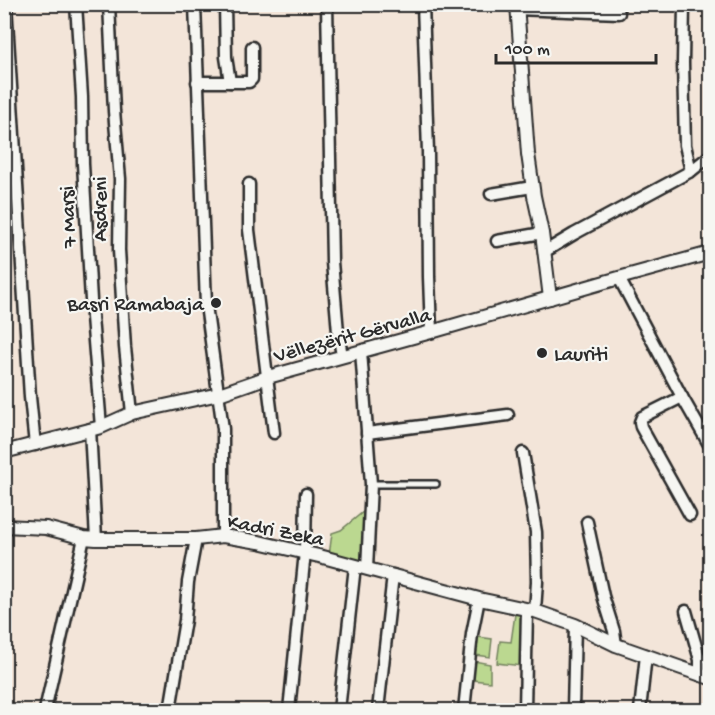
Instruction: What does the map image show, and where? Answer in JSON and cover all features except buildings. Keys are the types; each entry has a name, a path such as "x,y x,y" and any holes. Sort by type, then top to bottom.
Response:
{"street":[{"path":"6,4 29,386 35,445"},
{"name":"7 Marsi","path":"45,711 90,538 95,428 92,317 76,4"},
{"name":"Asdreni","path":"109,4 120,178 118,250 132,413"},
{"path":"195,4 206,305 223,429 223,536"},
{"path":"225,4 226,57 230,82"},
{"path":"327,4 332,262 342,356"},
{"path":"423,4 431,332"},
{"path":"684,4 685,146 691,171"},
{"path":"550,298 542,232 532,187 528,154 516,7 619,14"},
{"path":"197,82 249,82 252,79 252,47"},
{"path":"544,252 691,171 711,156"},
{"path":"249,184 249,230 274,433"},
{"path":"491,194 532,187"},
{"path":"497,241 542,232"},
{"name":"Vëllezërit Gërvalla","path":"4,452 95,428 132,413 219,394 268,377 711,253"},
{"path":"619,278 682,397 711,446"},
{"path":"339,711 371,484 361,351"},
{"path":"682,397 642,417 640,422 690,515"},
{"path":"367,433 508,415"},
{"path":"524,453 537,532 537,582 531,611 525,711"},
{"path":"289,711 305,552 306,494"},
{"path":"587,522 616,645"},
{"name":"Kadri Zeka","path":"4,526 46,528 90,538 223,536 259,542 531,611 575,625 616,645 705,676"},
{"path":"170,711 196,538"},
{"path":"378,711 393,576"},
{"path":"464,711 472,634 479,599"},
{"name":"Kadri Zeka","path":"686,611 705,676"},
{"path":"573,711 575,625"},
{"path":"640,711 646,655"}],"lane":[{"path":"371,484 436,484"}],"green space":[{"path":"369,507 364,562 329,556 332,533 341,530"},
{"path":"515,614 527,615 522,666 497,663 500,641 511,642"},
{"path":"478,637 492,639 490,657 475,655"},
{"path":"474,661 490,664 490,682 473,680"}],"place":[{"name":"Basri Ramabaja","path":"216,303"},
{"name":"Lauriti","path":"542,353"}]}
